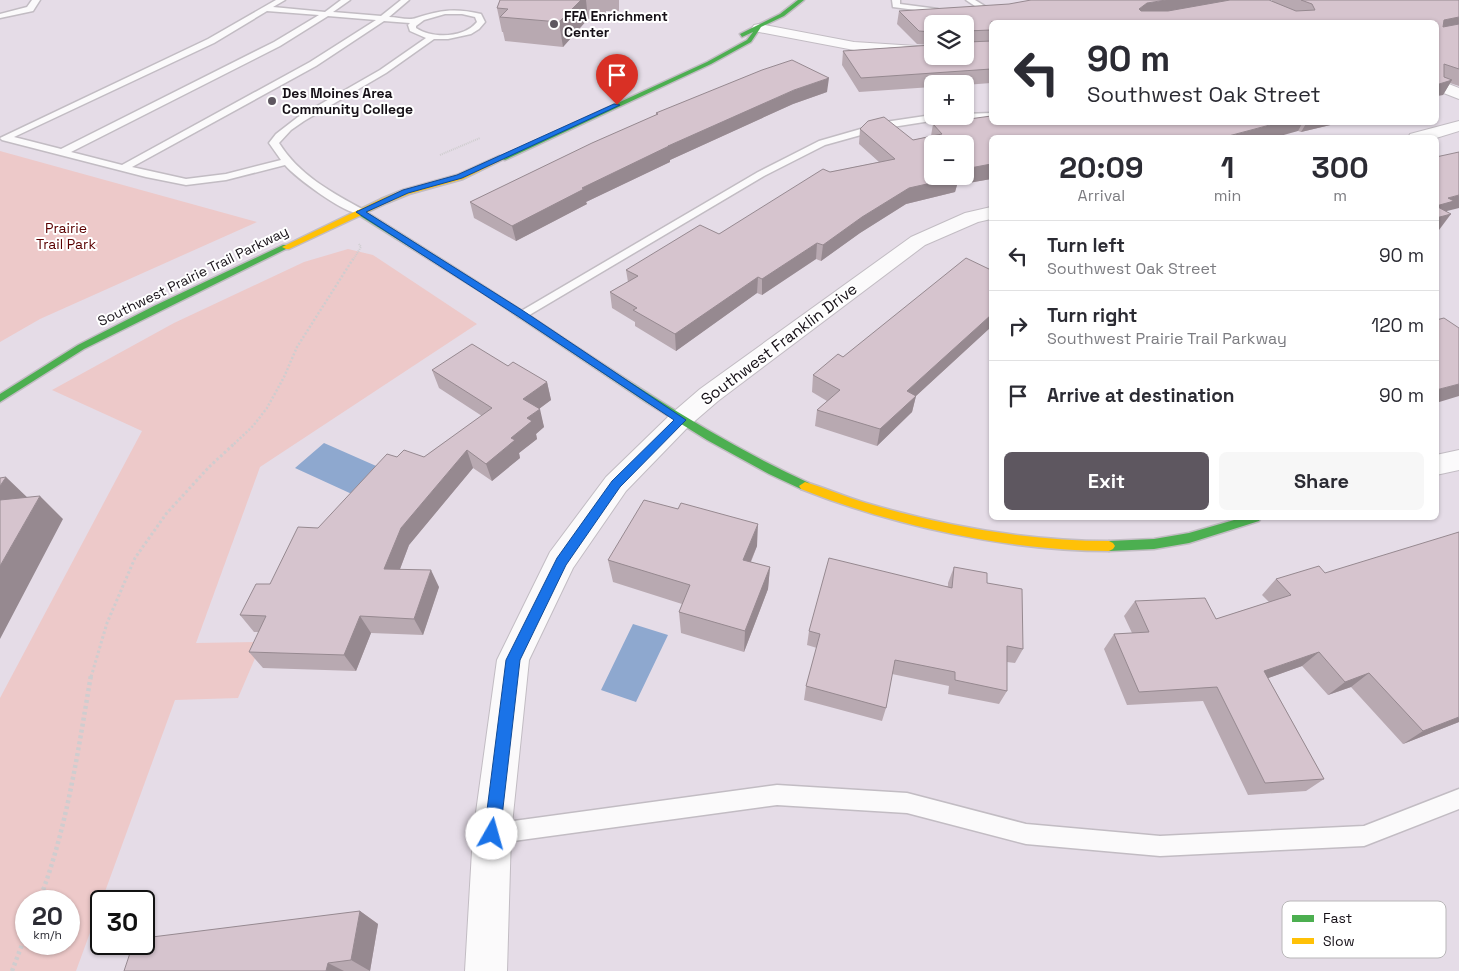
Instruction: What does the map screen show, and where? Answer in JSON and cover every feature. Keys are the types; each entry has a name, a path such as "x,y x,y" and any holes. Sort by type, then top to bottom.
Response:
{"street":[{"name":"Southwest Prairie Trail Parkway","path":"771,19 786,0"},
{"name":"Southwest Prairie Trail Parkway","path":"630,86 759,28 795,6 801,0"},
{"name":"Southwest Prairie Trail Parkway","path":"0,399 81,347 149,312 360,212 406,192 460,177 709,63 749,41 759,28"},
{"path":"759,28 854,46 924,50"},
{"path":"1439,85 1459,94"},
{"path":"1427,135 1459,126"},
{"name":"Southwest Prairie Trail Parkway","path":"406,192 437,172"},
{"path":"360,212 522,314 680,420 769,470 825,494 881,512 937,526 1038,544 1112,548 1181,540 1248,520"},
{"name":"Southwest Franklin Drive","path":"486,971 492,834 513,660 561,562 616,484 680,420 709,395 918,241 972,217 989,213"},
{"path":"1439,464 1459,460"}],"lane":[{"path":"0,16 30,9 36,0"},
{"path":"281,0 211,40 5,138 186,182 226,177 285,162"},
{"path":"63,152 278,44 346,0"},
{"path":"124,168 313,64 384,19 406,0"},
{"path":"896,0 896,5 908,8 946,11"},
{"path":"965,10 987,7 970,0"},
{"path":"454,12 461,1"},
{"path":"266,9 416,22"},
{"path":"454,12 474,14 481,19 480,25 471,31 457,35 432,36 416,33 413,29 412,25 428,16 454,12"},
{"path":"360,212 310,183 285,162 274,143 276,137 297,122 396,63 432,36"},
{"path":"522,314 762,174 822,143 885,125 938,117 989,116"},
{"path":"492,834 777,795 907,803 1026,834 1160,846 1364,836 1459,799"}],"path":[{"path":"43,890 50,873 75,769 92,670 107,623 135,558 166,514 209,467 252,426 267,408 284,377 297,347 360,246 355,240"},
{"path":"12,971 18,955"}],"green space":[{"name":"Prairie Trail Park","path":"0,151 257,222 40,319 0,342"},
{"path":"348,249 373,255 477,324 260,467 196,643 262,642 238,698 175,700 106,890 90,890 90,933 76,971 0,971 0,698 142,431 52,390 174,323 304,262"}],"water":[{"path":"324,443 383,469 354,495 295,468"},
{"path":"633,624 668,635 636,702 601,690"}],"building":[{"path":"500,0 581,0 559,22 500,17 508,9 497,8"},
{"path":"1031,0 1166,0 1147,3 1139,9 1141,11 1168,11 1230,0 1269,0 1296,11 1315,10 1312,4 1301,0 1459,0 1459,17 1444,20 1443,27 1459,24 1459,69 1444,64 1444,77 1452,80 1439,84 1439,20 989,20 989,30 974,31 974,15 924,15 924,31 919,31 899,11 1009,4"},
{"path":"989,41 989,69 861,78 843,51 924,46 924,65 974,65 974,42"},
{"path":"792,60 829,78 794,90 668,146 582,188 584,189 512,226 470,202 592,143 658,114 656,113 762,70"},
{"path":"989,116 989,125 1270,125 1232,135 989,135 989,164 974,167 974,135 937,135 942,134 934,125 974,125 974,118"},
{"path":"884,117 913,140 924,138 924,185 909,188 862,217 823,245 817,243 762,279 758,277 675,334 633,310 637,308 610,292 638,276 626,270 700,225 719,234 823,169 830,172 895,159 860,129 868,121"},
{"path":"1459,152 1459,195 1448,198 1454,201 1439,205 1439,156"},
{"path":"1439,208 1451,214 1439,217"},
{"path":"966,258 989,269 989,317 907,391 916,396 880,429 817,410 840,390 813,375 838,354 843,357"},
{"path":"1444,318 1459,328 1459,384 1439,389 1439,319"},
{"path":"472,344 508,366 513,362 547,382 523,399 540,409 527,418 532,421 511,438 515,440 486,464 467,450 401,528 384,569 431,570 414,619 360,616 344,655 249,652 266,616 240,615 256,584 270,584 298,527 318,528 387,454 397,457 404,450 424,457 492,408 432,370"},
{"path":"6,477 0,486 0,478"},
{"path":"40,496 0,566 0,500"},
{"path":"644,500 678,509 681,503 758,524 743,560 770,567 745,631 679,612 690,585 608,560"},
{"path":"1459,532 1459,717 1423,731 1369,673 1345,682 1319,652 1264,671 1324,779 1265,783 1217,687 1139,692 1114,634 1149,632 1135,601 1205,598 1216,619 1291,595 1276,579 1319,566 1325,573"},
{"path":"829,558 952,588 954,567 987,573 987,583 1022,589 1023,649 1007,646 1007,691 955,680 955,672 895,660 886,708 806,686 820,634 809,631"},
{"path":"360,911 351,960 328,963 326,971 124,971 129,955 155,955 155,937"}],"traffic: fast":[{"path":"742,35 782,15 801,0"},
{"path":"502,158 709,63 749,41 759,28"},
{"path":"360,212 486,291 710,438 805,486"},
{"path":"0,399 81,347 157,308 286,247"},
{"path":"1109,546 1154,544 1189,538 1248,520"}],"traffic: slow":[{"path":"286,247 384,201 406,192 460,177 502,158"},
{"path":"805,486 865,507 948,527 1039,542 1109,546"}],"place":[{"name":"FFA Enrichment Center","path":"554,24"},
{"name":"Des Moines Area Community College","path":"272,101"}],"route":[{"path":"492,834 513,660 561,562 616,484 680,420 522,314 360,212 406,192 460,177 617,105"}]}
